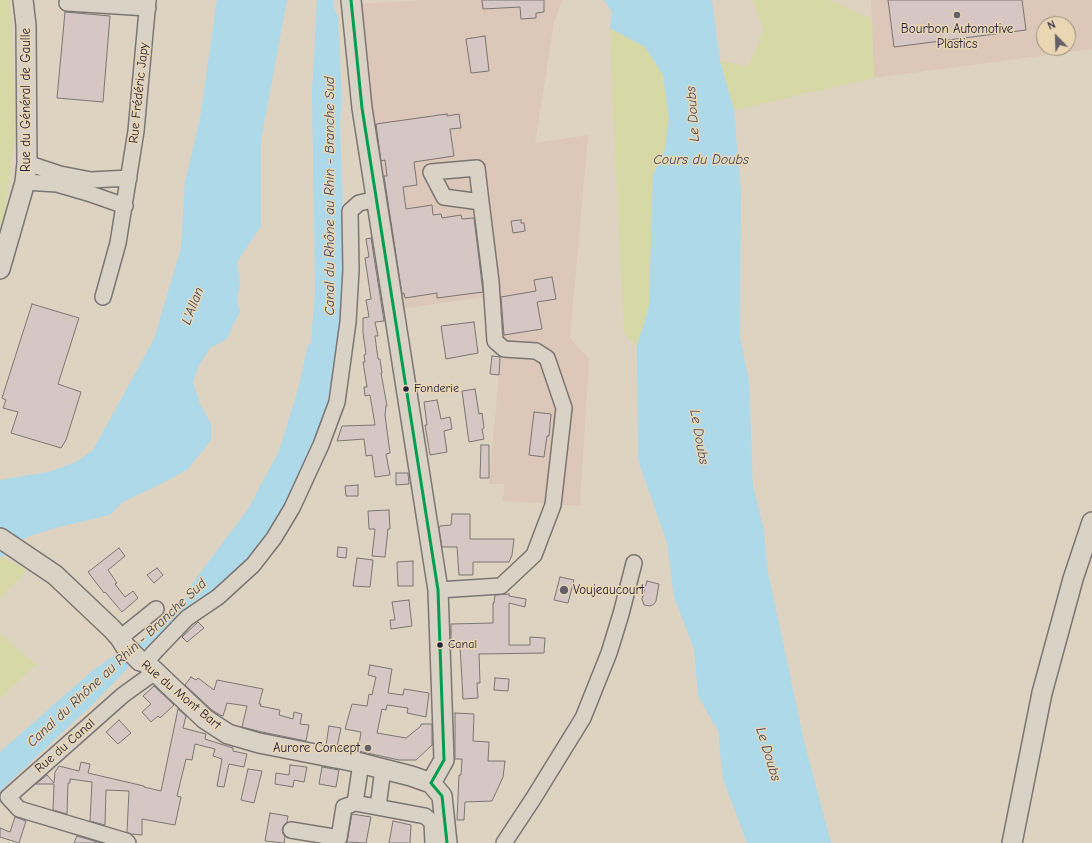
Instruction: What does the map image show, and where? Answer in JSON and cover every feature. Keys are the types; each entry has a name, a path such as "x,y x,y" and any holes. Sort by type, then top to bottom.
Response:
{"main road":[{"name":"Rue du Général de Gaulle","path":"0,269 25,182 27,163 26,25 24,0"},
{"path":"355,0 362,108 438,590 444,760 431,783 442,796 447,843"},
{"path":"1012,843 1042,693 1073,579 1092,522"},
{"name":"Rue du Mont Bart","path":"0,538 55,575 122,642 205,719 228,734 259,743 347,759 411,776 431,783"}],"street":[{"name":"Rue Frédéric Japy","path":"67,3 148,4 136,131 125,206 118,243 103,297"},
{"path":"27,163 60,174 90,180 129,178"},
{"path":"25,182 57,184 125,206"},
{"name":"Rue du Canal","path":"128,843 126,841 19,809 8,797 123,696 187,618 218,597 253,565 274,538 292,508 321,445 337,402 348,322 351,270 350,211 359,203 377,199"},
{"path":"438,590 501,586 534,555 553,505 564,408 548,358 536,351 504,349 495,341 491,282 481,202"},
{"path":"504,843 583,718 609,653 634,563"},
{"path":"122,642 156,608"},
{"path":"354,803 361,763"},
{"path":"378,807 383,769"},
{"path":"291,830 339,838 344,807 354,803 425,816 432,822 433,843"}],"shaded area":[{"path":"423,0 563,0 554,22 535,143 588,135 570,338 589,359 580,506 503,501 504,484 489,484 501,351 491,350 482,297 402,309 384,199 359,4"},
{"path":"871,0 1092,0 1092,49 1076,51 1076,16 1036,16 1036,56 1039,56 874,78"}],"green space":[{"path":"0,0 10,0 16,125 5,213 0,225"},
{"path":"752,0 830,0 872,19 874,78 734,110 720,61 748,66 764,30"},
{"path":"610,28 645,47 663,75 669,118 665,150 653,175 649,307 637,346 624,334"},
{"path":"2,557 27,570 0,599 0,558"},
{"path":"0,633 36,665 0,698"}],"water":[{"name":"L'Allan","path":"217,0 287,0 261,140 261,226 237,262 240,284 237,299 240,312 227,339 210,348 198,367 193,382 200,404 211,424 211,440 188,469 123,502 110,515 55,528 27,537 0,558 0,480 48,472 76,462 93,450 154,339 181,248 185,182 200,119"},
{"name":"Canal du Rhône au Rhin - Branche Sud","path":"317,0 334,0 334,9 338,16 342,102 340,121 344,270 341,323 328,401 313,444 284,508 265,539 245,563 202,602 198,598 131,661 128,668 94,703 0,791 0,752 92,671 116,654 126,655 192,592 189,588 248,509 279,451 297,393 308,345 311,343 315,291 312,91"},
{"path":"604,0 712,0 720,61 734,110 741,192 740,337 749,381 753,486 764,530 767,567 804,741 831,843 747,843 723,779 718,731 698,696 694,649 674,597 667,543 638,460 637,346 649,307 653,175 665,150 669,118 663,75 645,47 610,28 612,12"}],"building":[{"path":"482,0 544,0 544,12 536,13 536,18 521,19 520,7 483,9"},
{"name":"Bourbon Automotive Plastics","path":"888,0 1022,0 1026,30 894,47"},
{"path":"65,12 110,16 103,102 57,98"},
{"path":"485,36 489,71 471,73 466,39"},
{"path":"447,114 447,116 459,114 461,128 450,129 454,156 414,162 417,185 403,187 406,209 432,205 433,215 441,214 442,218 461,215 462,219 474,218 483,292 437,298 437,293 405,298 404,293 402,294 384,176 387,176 385,160 381,161 376,124"},
{"path":"521,220 521,223 524,223 525,231 513,233 511,221"},
{"path":"371,238 384,321 375,322 378,336 375,336 387,406 385,415 390,453 386,454 390,475 375,477 372,455 366,456 364,439 337,441 342,426 375,425 370,395 365,396 364,387 367,387 363,362 365,362 364,355 366,354 363,333 363,318 369,317 366,300 371,299 365,258 369,257 366,239"},
{"path":"552,277 556,299 537,302 542,329 504,335 501,297 536,291 534,280"},
{"path":"32,304 79,318 58,384 81,392 66,440 61,448 11,433 18,412 3,408 6,400 2,398"},
{"path":"474,322 478,353 446,359 441,326"},
{"path":"492,356 500,357 499,375 490,374"},
{"path":"475,389 479,414 482,413 484,428 482,429 484,439 469,442 462,391"},
{"path":"437,400 441,419 450,417 452,429 444,431 447,452 430,455 425,425 427,425 424,402"},
{"path":"534,412 551,414 549,436 547,436 544,457 529,455"},
{"path":"481,445 489,445 489,478 480,478"},
{"path":"396,473 408,473 409,484 396,485"},
{"path":"358,485 358,496 346,496 345,486"},
{"path":"389,510 390,529 388,529 385,557 372,556 375,529 369,529 368,511"},
{"path":"452,514 470,514 470,539 514,539 512,555 509,562 473,562 473,575 459,575 457,547 442,547 439,529 440,526 451,525"},
{"path":"338,547 347,548 346,558 337,557"},
{"path":"119,548 125,556 108,570 117,583 115,584 125,597 133,591 138,598 122,612 105,592 104,593 88,572"},
{"path":"357,558 373,560 370,587 353,586"},
{"path":"413,561 413,586 398,586 397,562"},
{"path":"157,568 163,575 154,583 147,575"},
{"name":"Voujeaucourt","path":"560,577 574,580 568,603 554,600"},
{"path":"647,581 659,584 656,601 650,606 644,605 642,599"},
{"path":"509,594 509,596 526,599 525,607 509,603 509,645 530,645 530,637 545,638 544,653 479,654 480,683 477,683 478,698 463,699 460,645 451,645 451,624 493,623 493,603 495,595"},
{"path":"409,600 412,626 391,629 390,620 395,620 392,602"},
{"path":"198,622 204,628 187,642 182,637"},
{"path":"370,665 392,669 388,693 403,695 404,689 429,693 426,717 407,713 408,708 387,705 386,710 382,709 377,733 406,738 421,726 421,724 432,724 432,745 416,760 399,760 358,751 361,732 345,729 352,704 367,706 369,694 372,695 376,677 368,675"},
{"path":"191,677 196,680 198,678 214,690 217,680 263,689 259,704 261,704 260,706 280,710 279,715 293,719 294,712 302,714 300,724 309,725 306,741 242,727 247,706 227,703 223,716 220,715 212,710 185,685"},
{"path":"495,678 509,679 508,691 494,690"},
{"path":"154,686 174,705 160,718 158,716 151,722 142,712 151,704 143,696"},
{"path":"178,709 186,716 183,728 206,734 205,739 233,748 233,751 247,754 244,767 229,764 224,787 217,786 222,759 213,756 215,749 195,744 192,760 186,759 177,796 181,797 175,825 142,819 142,835 127,832 129,791 106,790 105,825 90,821 92,782 70,779 70,783 68,783 67,814 53,810 54,784 36,784 47,775 54,783 55,772 59,766 79,771 81,762 90,764 88,773 161,791"},
{"path":"455,713 474,714 473,741 489,742 488,761 505,761 503,777 492,801 465,802 464,820 457,820 459,775 461,775 462,759 455,759"},
{"path":"119,720 131,733 118,744 106,732"},
{"path":"329,726 341,728 337,747 326,745"},
{"path":"290,765 307,767 304,782 294,780 293,787 275,784 276,773 289,775"},
{"path":"322,767 339,770 336,787 319,784"},
{"path":"248,769 262,771 254,803 241,800"},
{"path":"270,813 288,816 287,822 282,829 285,837 284,843 265,841"},
{"path":"352,814 371,817 366,843 347,842"},
{"path":"15,817 26,821 19,843 0,837 0,828 10,832"},
{"path":"393,821 411,825 410,843 389,843"},
{"path":"77,836 101,843 74,843"}],"transit line":[{"path":"351,0 362,108 438,590 444,760 431,783"},
{"path":"431,783 442,796 447,843"}],"place":[{"name":"Bourbon Automotive Plastics","path":"957,15"},
{"name":"Fonderie","path":"406,389"},
{"name":"Voujeaucourt","path":"564,590"},
{"name":"Canal","path":"440,645"},
{"name":"Aurore Concept","path":"368,748"}],"water label":[{"name":"Le Doubs","path":"693,114"},
{"name":"Cours du Doubs","path":"701,160"},
{"name":"Le Doubs","path":"699,437"},
{"name":"Le Doubs","path":"768,754"}]}
